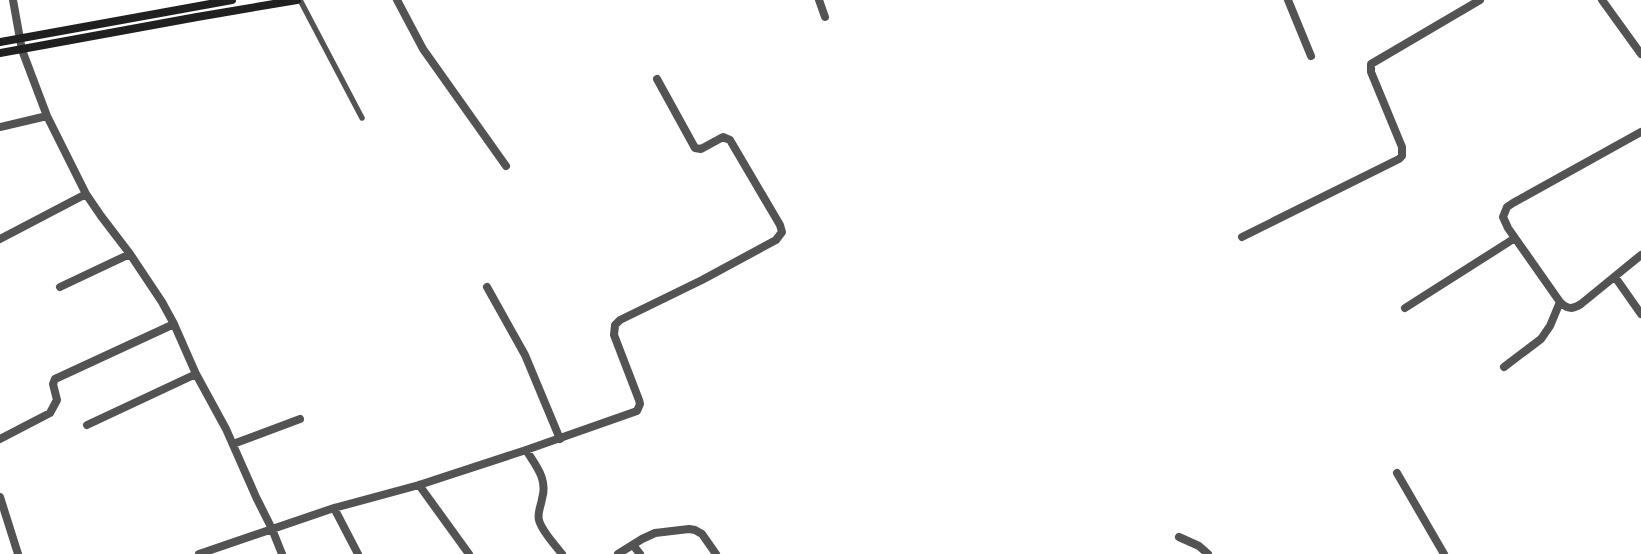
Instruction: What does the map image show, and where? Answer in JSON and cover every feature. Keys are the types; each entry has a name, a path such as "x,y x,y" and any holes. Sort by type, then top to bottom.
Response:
{"street":[{"path":"13,0 22,50 47,116 86,194 130,254 162,302 174,324 196,374 233,444 282,554"},
{"path":"0,42 232,0"},
{"path":"0,53 298,0"},
{"path":"397,0 423,49 506,166"},
{"path":"819,0 826,17"},
{"path":"1288,0 1311,56"},
{"path":"1242,236 1399,159 1402,156 1402,147 1371,72 1371,64 1480,0"},
{"path":"1602,0 1641,54"},
{"path":"199,554 334,508 419,485 560,439 637,411 640,404 639,400 614,335 616,325 620,320 709,276 776,240 782,234 780,226 730,140 723,138 701,149 695,148 657,78"},
{"path":"0,126 47,116"},
{"path":"1641,132 1507,207 1503,217 1504,223 1560,302 1568,308 1577,306 1641,255"},
{"path":"0,239 86,194"},
{"path":"1405,308 1515,238"},
{"path":"60,287 130,254"},
{"path":"1615,277 1641,314"},
{"path":"487,287 525,355 560,439"},
{"path":"1504,367 1541,339 1550,326 1560,302"},
{"path":"0,439 50,413 57,400 53,384 56,378 174,324"},
{"path":"87,425 196,374"},
{"path":"233,444 300,419"},
{"path":"526,450 542,476 544,483 545,489 538,520 562,554"},
{"path":"1396,473 1444,554"},
{"path":"419,485 469,554"},
{"path":"0,497 18,554"},
{"path":"334,508 358,554"},
{"path":"618,554 655,533 692,530 702,534 716,554"},
{"path":"1179,537 1199,546 1208,554"},
{"path":"633,545 640,554"}],"lane":[{"path":"298,0 362,118"}]}
